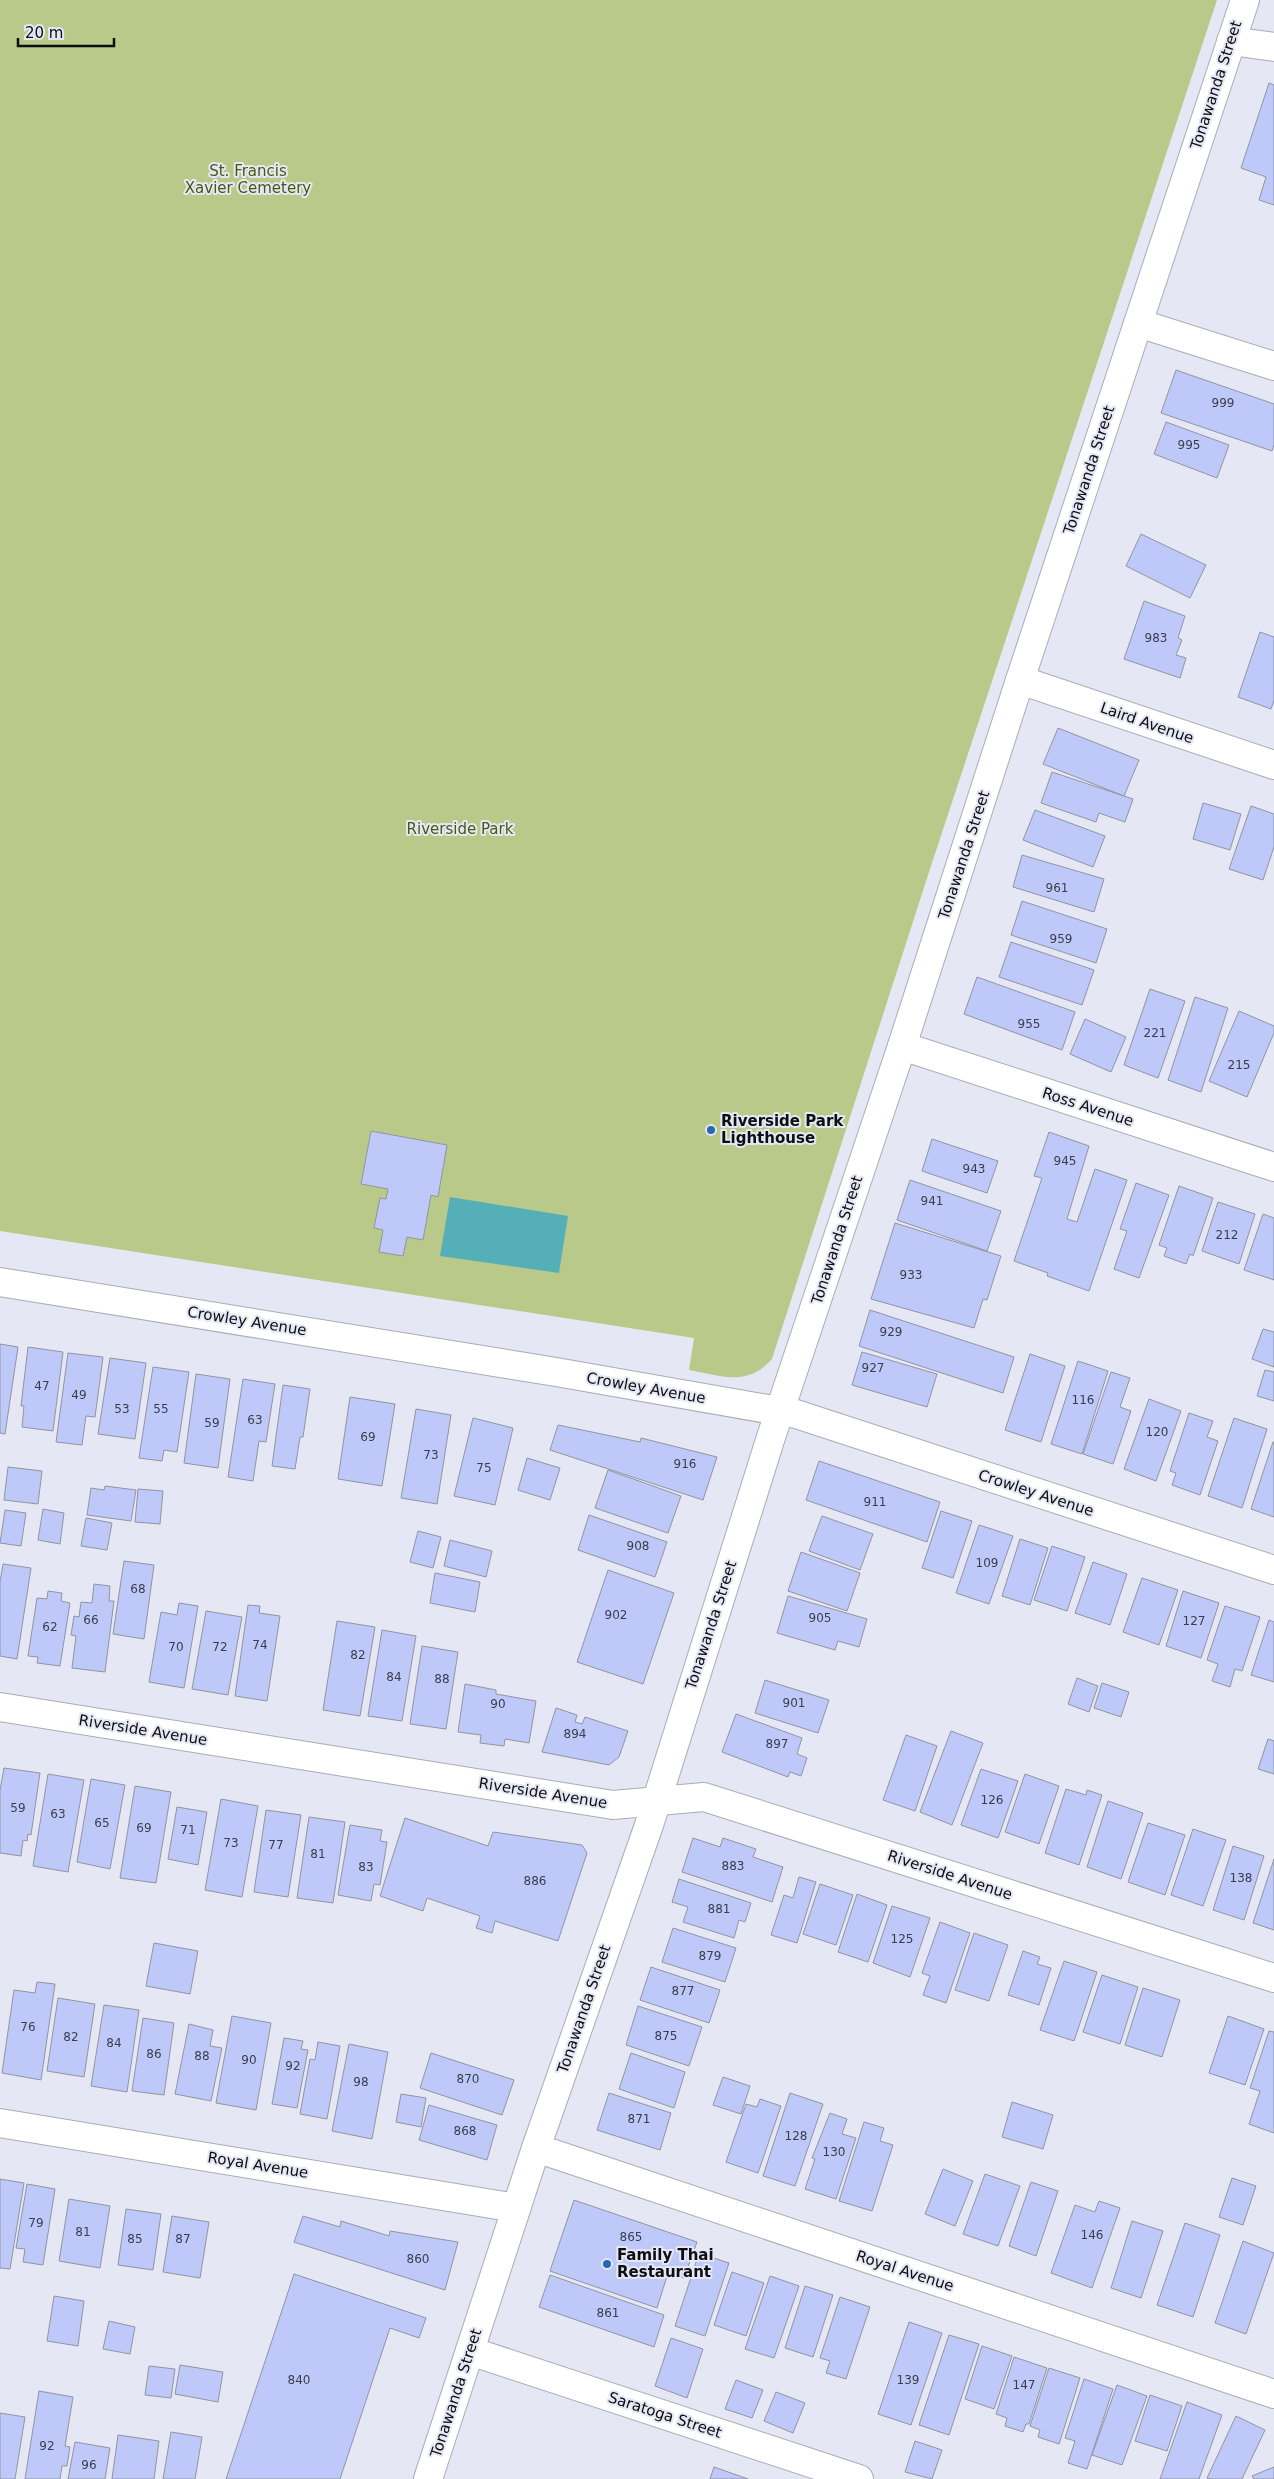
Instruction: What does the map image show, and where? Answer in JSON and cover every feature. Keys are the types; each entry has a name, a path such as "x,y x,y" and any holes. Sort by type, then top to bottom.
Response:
{"street":[{"name":"Tonawanda Street","path":"428,2479 536,2148 656,1800 780,1411 902,1046 1020,680 1244,0"},
{"path":"1231,41 1274,47"},
{"path":"1138,323 1274,366"},
{"name":"Laird Avenue","path":"1020,680 1274,765"},
{"name":"Ross Avenue","path":"902,1046 1274,1167"},
{"name":"Crowley Avenue","path":"0,1282 546,1370 780,1411 820,1422 1274,1570"},
{"name":"Riverside Avenue","path":"0,1707 613,1804 704,1797 1274,1978"},
{"name":"Royal Avenue","path":"0,2123 516,2208"},
{"name":"Royal Avenue","path":"536,2148 1274,2394"},
{"name":"Saratoga Street","path":"470,2351 859,2479"}],"green space":[{"name":"Riverside Park","path":"0,0 1217,0 929,872 772,1359 763,1368 753,1373 734,1377 723,1377 689,1370 694,1338 0,1231"}],"water":[{"path":"450,1197 568,1216 559,1273 440,1256"}],"building":[{"path":"1269,83 1274,85 1274,205 1259,200 1266,177 1241,168"},
{"path":"1176,370 1274,404 1274,444 1272,451 1161,413"},
{"path":"1166,422 1229,445 1217,478 1154,454"},
{"path":"1141,534 1206,565 1190,598 1126,566"},
{"path":"1144,601 1185,616 1178,638 1182,640 1176,655 1186,658 1180,678 1124,659"},
{"path":"1260,632 1274,637 1274,700 1271,709 1238,697"},
{"path":"1058,728 1139,760 1124,796 1043,764"},
{"path":"1052,772 1133,799 1125,822 1099,813 1096,822 1041,803"},
{"path":"1203,803 1241,814 1230,850 1193,839"},
{"path":"1251,806 1274,814 1274,847 1263,880 1229,869"},
{"path":"1035,810 1105,836 1093,867 1023,840"},
{"path":"1022,855 1104,879 1094,912 1013,887"},
{"path":"1022,901 1107,929 1096,963 1011,935"},
{"path":"1011,942 1094,970 1082,1005 999,977"},
{"path":"977,977 1075,1012 1062,1050 964,1014"},
{"path":"1150,989 1185,1001 1158,1078 1124,1065"},
{"path":"1195,997 1228,1008 1201,1092 1168,1080"},
{"path":"1239,1011 1274,1026 1274,1033 1247,1097 1209,1081"},
{"path":"1085,1019 1126,1037 1111,1072 1070,1054"},
{"name":"Riverside Park Lighthouse","path":"711,1127 715,1131 711,1135 707,1131"},
{"path":"371,1131 447,1145 438,1197 431,1195 423,1240 407,1237 403,1256 379,1252 383,1230 374,1228 380,1198 386,1199 388,1189 361,1184"},
{"path":"1049,1132 1089,1146 1067,1219 1077,1222 1095,1169 1127,1180 1089,1291 1047,1276 1048,1273 1014,1261 1042,1178 1034,1176"},
{"path":"932,1139 998,1161 987,1193 922,1171"},
{"path":"910,1180 1001,1211 987,1251 897,1220"},
{"path":"1136,1183 1169,1195 1139,1278 1114,1269 1127,1231 1120,1229"},
{"path":"1179,1186 1213,1198 1193,1256 1190,1254 1186,1264 1164,1256 1167,1248 1159,1245"},
{"path":"1218,1202 1255,1214 1239,1264 1202,1251"},
{"path":"1263,1214 1274,1218 1274,1280 1244,1270"},
{"path":"895,1223 1001,1256 987,1300 983,1299 974,1328 871,1299"},
{"path":"870,1310 1014,1357 1003,1393 859,1346"},
{"path":"1263,1329 1274,1332 1274,1367 1252,1359"},
{"path":"0,1344 18,1347 5,1434 0,1433"},
{"path":"28,1347 63,1352 53,1431 22,1427 24,1406 21,1406"},
{"path":"862,1352 937,1374 927,1407 852,1385"},
{"path":"68,1353 103,1357 95,1417 86,1416 82,1445 56,1442"},
{"path":"1030,1354 1065,1366 1041,1442 1005,1430"},
{"path":"110,1358 146,1363 135,1439 98,1434"},
{"path":"1078,1361 1108,1371 1082,1454 1051,1444"},
{"path":"153,1367 189,1372 177,1452 164,1450 162,1461 139,1458"},
{"path":"1265,1370 1274,1372 1274,1401 1257,1396"},
{"path":"1111,1372 1130,1378 1120,1407 1131,1411 1113,1464 1083,1454"},
{"path":"196,1374 230,1379 218,1468 184,1463"},
{"path":"243,1379 275,1384 266,1442 259,1441 253,1481 228,1477"},
{"path":"283,1385 310,1389 303,1437 300,1437 295,1469 272,1466"},
{"path":"350,1397 395,1404 382,1486 338,1479"},
{"path":"1149,1399 1181,1411 1156,1481 1124,1469"},
{"path":"416,1409 451,1415 437,1504 401,1498"},
{"path":"1189,1413 1213,1421 1207,1437 1218,1441 1200,1495 1172,1485 1176,1473 1170,1471"},
{"path":"473,1418 513,1428 495,1505 454,1496"},
{"path":"1234,1418 1267,1429 1242,1508 1208,1496"},
{"path":"558,1425 640,1442 641,1438 717,1457 703,1500 550,1450"},
{"path":"1274,1442 1274,1517 1251,1509"},
{"path":"527,1458 560,1468 550,1500 518,1490"},
{"path":"819,1461 940,1502 927,1542 806,1500"},
{"path":"8,1467 42,1471 38,1504 4,1500"},
{"path":"608,1470 681,1496 668,1533 595,1508"},
{"path":"105,1486 136,1490 131,1521 87,1515 91,1488 104,1490"},
{"path":"138,1489 163,1491 160,1524 135,1522"},
{"path":"43,1509 64,1513 60,1544 38,1540"},
{"path":"5,1510 26,1513 21,1546 0,1543"},
{"path":"941,1511 972,1521 953,1578 922,1568"},
{"path":"589,1515 667,1542 655,1577 578,1550"},
{"path":"822,1516 873,1534 860,1570 809,1551"},
{"path":"86,1518 112,1523 107,1550 81,1546"},
{"path":"979,1525 1013,1536 989,1604 956,1593"},
{"path":"418,1531 441,1537 433,1568 410,1562"},
{"path":"1020,1539 1048,1548 1030,1605 1002,1596"},
{"path":"450,1540 492,1551 486,1577 444,1566"},
{"path":"1052,1546 1085,1557 1067,1611 1034,1600"},
{"path":"801,1552 860,1573 847,1611 788,1591"},
{"path":"124,1561 154,1565 144,1639 113,1634"},
{"path":"1093,1562 1127,1574 1110,1625 1075,1613"},
{"path":"3,1564 31,1568 17,1659 0,1656 0,1582"},
{"path":"608,1570 674,1593 643,1684 577,1662"},
{"path":"435,1573 480,1582 475,1612 430,1603"},
{"path":"1142,1578 1178,1590 1159,1645 1123,1632"},
{"path":"94,1584 110,1586 109,1601 114,1601 105,1672 72,1668 76,1636 71,1635 74,1616 79,1617 81,1602 92,1603"},
{"path":"48,1591 62,1593 61,1601 70,1603 60,1666 37,1663 38,1657 28,1656 37,1598 47,1599"},
{"path":"1183,1591 1219,1603 1201,1658 1166,1646"},
{"path":"788,1596 867,1619 859,1647 838,1641 835,1650 777,1633"},
{"path":"179,1603 198,1606 184,1688 149,1682 161,1612 177,1615"},
{"path":"248,1605 260,1606 259,1613 280,1616 267,1701 235,1696"},
{"path":"1225,1606 1260,1617 1242,1671 1235,1669 1230,1687 1212,1681 1218,1664 1207,1660"},
{"path":"206,1611 242,1617 228,1695 192,1689"},
{"path":"1269,1620 1274,1622 1274,1682 1251,1675"},
{"path":"337,1621 375,1627 360,1716 323,1710"},
{"path":"382,1630 416,1636 402,1721 368,1716"},
{"path":"422,1646 458,1652 446,1729 410,1724"},
{"path":"1077,1678 1098,1686 1089,1712 1068,1704"},
{"path":"765,1680 829,1700 818,1733 755,1713"},
{"path":"1102,1683 1129,1692 1121,1717 1094,1708"},
{"path":"465,1684 496,1690 496,1694 536,1701 529,1743 505,1739 504,1746 480,1743 481,1735 458,1732"},
{"path":"556,1708 577,1715 575,1722 582,1724 585,1717 628,1731 619,1757 609,1765 542,1752"},
{"path":"736,1714 802,1738 797,1754 807,1758 801,1776 790,1772 788,1777 722,1752"},
{"path":"951,1731 983,1743 952,1825 920,1812"},
{"path":"906,1735 937,1746 915,1811 883,1800"},
{"path":"1268,1739 1274,1741 1274,1774 1258,1769"},
{"path":"4,1768 40,1773 31,1835 28,1834 27,1841 23,1840 21,1856 0,1853 0,1790"},
{"path":"981,1769 1018,1781 998,1838 961,1825"},
{"path":"48,1774 84,1780 68,1872 33,1866"},
{"path":"1025,1774 1059,1786 1039,1844 1005,1832"},
{"path":"91,1779 125,1785 110,1869 77,1862"},
{"path":"135,1786 171,1792 156,1883 120,1878"},
{"path":"1066,1789 1086,1795 1087,1790 1102,1795 1079,1865 1045,1853"},
{"path":"221,1799 258,1806 242,1897 205,1890"},
{"path":"1108,1801 1143,1813 1121,1879 1087,1867"},
{"path":"177,1807 207,1812 198,1865 168,1859"},
{"path":"266,1810 301,1815 288,1897 254,1892"},
{"path":"309,1817 345,1822 333,1903 297,1898"},
{"path":"405,1818 488,1846 493,1832 582,1845 587,1853 558,1941 495,1921 492,1933 476,1928 480,1916 427,1898 423,1911 380,1896"},
{"path":"1148,1823 1185,1835 1165,1895 1128,1882"},
{"path":"350,1825 382,1830 380,1841 387,1842 380,1885 374,1884 371,1901 338,1895"},
{"path":"1193,1829 1226,1840 1203,1906 1171,1895"},
{"path":"693,1838 720,1847 723,1838 756,1849 753,1857 783,1867 772,1902 682,1872"},
{"path":"1233,1846 1264,1856 1244,1920 1213,1910"},
{"path":"1274,1859 1274,1930 1253,1923"},
{"path":"799,1877 816,1882 797,1943 771,1935 784,1895 793,1898"},
{"path":"679,1879 751,1903 745,1922 739,1920 734,1938 683,1922 688,1907 672,1902"},
{"path":"820,1884 853,1895 836,1945 803,1934"},
{"path":"857,1894 887,1905 868,1962 838,1952"},
{"path":"892,1906 930,1918 910,1977 873,1963"},
{"path":"940,1922 970,1933 946,2003 923,1995 930,1976 922,1973"},
{"path":"673,1928 736,1948 725,1982 662,1962"},
{"path":"974,1933 1008,1945 989,2001 955,1990"},
{"path":"154,1943 198,1951 190,1994 146,1986"},
{"path":"1023,1951 1040,1957 1037,1964 1051,1968 1039,2005 1008,1995"},
{"path":"1064,1961 1097,1972 1074,2041 1040,2030"},
{"path":"651,1967 720,1990 709,2023 640,2000"},
{"path":"1102,1975 1138,1987 1120,2044 1083,2032"},
{"path":"37,1982 55,1984 41,2080 2,2073 14,1990 35,1993"},
{"path":"1143,1988 1180,2000 1162,2057 1125,2045"},
{"path":"58,1998 95,2004 84,2077 47,2071"},
{"path":"104,2005 139,2010 127,2092 91,2086"},
{"path":"638,2006 702,2027 689,2066 626,2045"},
{"path":"232,2016 271,2023 256,2110 216,2103"},
{"path":"1228,2016 1264,2029 1245,2085 1209,2073"},
{"path":"143,2018 174,2023 164,2095 132,2091"},
{"path":"189,2024 213,2030 210,2046 222,2048 211,2101 175,2094"},
{"path":"1269,2031 1274,2032 1274,2133 1249,2124 1260,2091 1250,2088"},
{"path":"284,2038 303,2041 301,2049 308,2050 297,2108 272,2104"},
{"path":"318,2042 340,2046 327,2119 300,2114 310,2059 315,2060"},
{"path":"349,2044 388,2052 372,2139 332,2131"},
{"path":"431,2053 514,2080 502,2115 420,2088"},
{"path":"631,2053 685,2072 674,2108 619,2089"},
{"path":"723,2077 750,2086 741,2114 713,2105"},
{"path":"609,2093 671,2113 660,2150 597,2130"},
{"path":"790,2093 823,2104 795,2186 763,2176"},
{"path":"401,2094 426,2098 421,2127 396,2122"},
{"path":"760,2099 781,2106 758,2173 726,2162 746,2104 757,2107"},
{"path":"1012,2102 1053,2115 1043,2149 1002,2137"},
{"path":"429,2105 497,2125 487,2160 419,2140"},
{"path":"830,2113 847,2119 842,2134 856,2138 836,2199 805,2189 815,2159 812,2158"},
{"path":"864,2122 884,2128 880,2141 893,2145 872,2211 839,2201"},
{"path":"943,2169 973,2181 955,2226 925,2214"},
{"path":"985,2174 1020,2186 998,2246 963,2234"},
{"path":"1232,2178 1256,2186 1243,2225 1219,2217"},
{"path":"0,2179 24,2183 10,2269 0,2268"},
{"path":"1031,2182 1058,2191 1036,2256 1009,2246"},
{"path":"27,2184 55,2189 43,2265 23,2262 25,2249 16,2248"},
{"path":"69,2199 110,2206 100,2268 59,2261"},
{"path":"574,2200 697,2242 684,2278 668,2273 657,2308 550,2271"},
{"path":"1099,2201 1120,2208 1092,2288 1051,2273 1075,2205 1095,2212"},
{"path":"126,2209 161,2214 153,2270 118,2265"},
{"path":"172,2216 209,2222 200,2278 163,2272"},
{"path":"303,2216 340,2227 341,2221 389,2236 390,2231 458,2242 445,2290 294,2242"},
{"path":"1132,2221 1163,2231 1141,2298 1111,2288"},
{"path":"1185,2223 1220,2235 1193,2317 1157,2305"},
{"path":"1243,2241 1274,2253 1246,2334 1215,2323"},
{"path":"699,2253 729,2263 705,2336 675,2326"},
{"path":"732,2272 764,2283 746,2336 714,2325"},
{"path":"294,2274 426,2318 419,2338 390,2328 340,2479 226,2479"},
{"path":"550,2275 664,2315 654,2347 539,2307"},
{"path":"770,2276 799,2286 774,2358 745,2349"},
{"path":"805,2286 833,2295 813,2357 785,2348"},
{"path":"54,2296 84,2301 78,2346 47,2341"},
{"path":"840,2297 870,2307 846,2379 826,2373 830,2361 820,2358"},
{"path":"109,2321 135,2327 130,2354 103,2349"},
{"path":"909,2322 942,2333 911,2425 878,2414"},
{"path":"949,2335 979,2344 949,2435 919,2425"},
{"path":"671,2338 703,2349 687,2398 655,2386"},
{"path":"982,2346 1012,2356 994,2409 965,2399"},
{"path":"1014,2357 1047,2368 1029,2424 1026,2424 1023,2432 1005,2426 1007,2418 996,2414"},
{"path":"180,2365 223,2372 218,2402 175,2394"},
{"path":"149,2366 175,2369 171,2398 145,2395"},
{"path":"1049,2368 1080,2378 1059,2444 1038,2437 1040,2430 1030,2426"},
{"path":"1084,2379 1113,2389 1087,2469 1068,2463 1075,2441 1065,2438"},
{"path":"736,2380 763,2390 752,2418 725,2409"},
{"path":"1117,2385 1147,2396 1122,2465 1092,2455"},
{"path":"39,2391 73,2397 65,2446 70,2447 67,2466 62,2466 60,2479 25,2479"},
{"path":"776,2392 805,2403 793,2433 764,2421"},
{"path":"1150,2395 1182,2406 1167,2451 1135,2441"},
{"path":"1187,2402 1222,2415 1199,2479 1160,2479"},
{"path":"0,2413 25,2417 15,2479 0,2479"},
{"path":"1236,2416 1265,2430 1242,2479 1207,2478"},
{"path":"171,2432 202,2437 195,2479 163,2479"},
{"path":"118,2435 159,2441 154,2479 112,2479"},
{"path":"915,2441 942,2450 932,2479 905,2472"},
{"path":"75,2442 110,2448 105,2479 68,2479"},
{"path":"714,2467 748,2479 710,2479"},
{"path":"1274,2467 1274,2479 1254,2479 1252,2476"}],"place":[{"name":"Riverside Park Lighthouse","path":"711,1130"},
{"name":"Family Thai Restaurant","path":"607,2264"}],"park label":[{"name":"St. Francis Xavier Cemetery","path":"248,180"}]}
